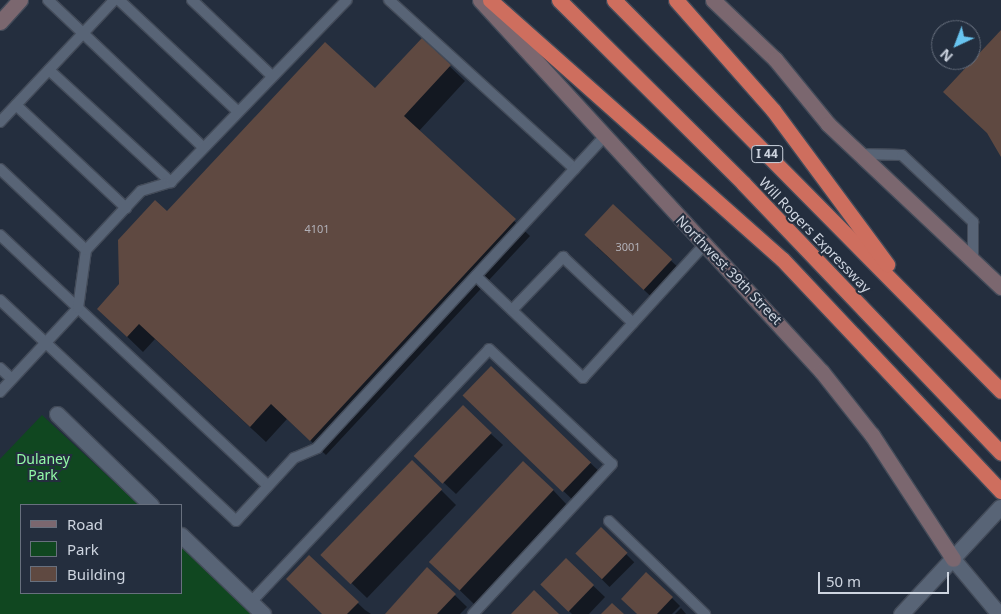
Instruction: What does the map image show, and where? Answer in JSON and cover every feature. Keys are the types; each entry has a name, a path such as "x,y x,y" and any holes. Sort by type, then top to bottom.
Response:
{"highway":[{"path":"490,0 782,259 1001,491"},
{"name":"Will Rogers Expressway","path":"559,0 743,183 1001,452"},
{"name":"Will Rogers Expressway","path":"614,0 1001,391"},
{"path":"676,0 773,110 920,308"}],"main road":[{"path":"0,22 20,0"},
{"name":"Northwest 39th Street","path":"480,0 839,392 953,559"},
{"path":"713,0 775,59 828,124 1001,287"}],"street":[{"path":"57,414 150,504"},
{"path":"901,614 1000,507"},
{"path":"182,536 263,614"},
{"path":"953,559 999,614"}],"lane":[{"path":"48,0 203,147"},
{"path":"0,122 114,0"},
{"path":"119,0 237,111"},
{"path":"192,0 271,76"},
{"path":"0,392 78,308 86,250 141,191 171,182 237,111 347,0"},
{"path":"389,0 575,169"},
{"path":"49,70 171,182"},
{"path":"16,105 126,208"},
{"path":"0,300 236,520 294,458 317,448 604,137"},
{"path":"859,154 902,155 973,222 973,261"},
{"path":"0,170 86,250"},
{"path":"0,235 268,486"},
{"path":"476,276 583,378 705,244"},
{"path":"512,310 563,257 633,323"},
{"path":"251,602 489,349 612,464 473,614"},
{"path":"0,368 12,379"},
{"path":"609,521 705,614"}],"green space":[{"name":"Dulaney Park","path":"42,415 138,504 20,504 20,594 182,594 182,546 255,614 0,614 0,459"}],"building":[{"path":"1001,30 1001,157 987,133 943,92 964,70 981,70 981,51"},
{"path":"422,38 451,65 404,116 516,219 310,441 271,404 250,427 139,324 127,337 97,309 119,284 118,240 155,200 167,211 325,42 375,88"},
{"path":"613,204 672,259 644,290 584,235"},
{"path":"491,366 591,463 563,492 463,395"},
{"path":"463,405 492,433 442,484 414,456"},
{"path":"412,460 442,489 351,584 320,555"},
{"path":"523,461 554,490 460,591 429,562"},
{"path":"601,527 628,553 602,579 575,554"},
{"path":"309,555 359,602 347,614 322,614 286,579"},
{"path":"566,558 594,585 568,612 540,585"},
{"path":"427,567 456,594 437,614 385,614"},
{"path":"646,572 673,597 657,614 637,614 621,599"},
{"path":"534,590 559,614 511,614"},
{"path":"612,603 624,614 601,614"}]}
